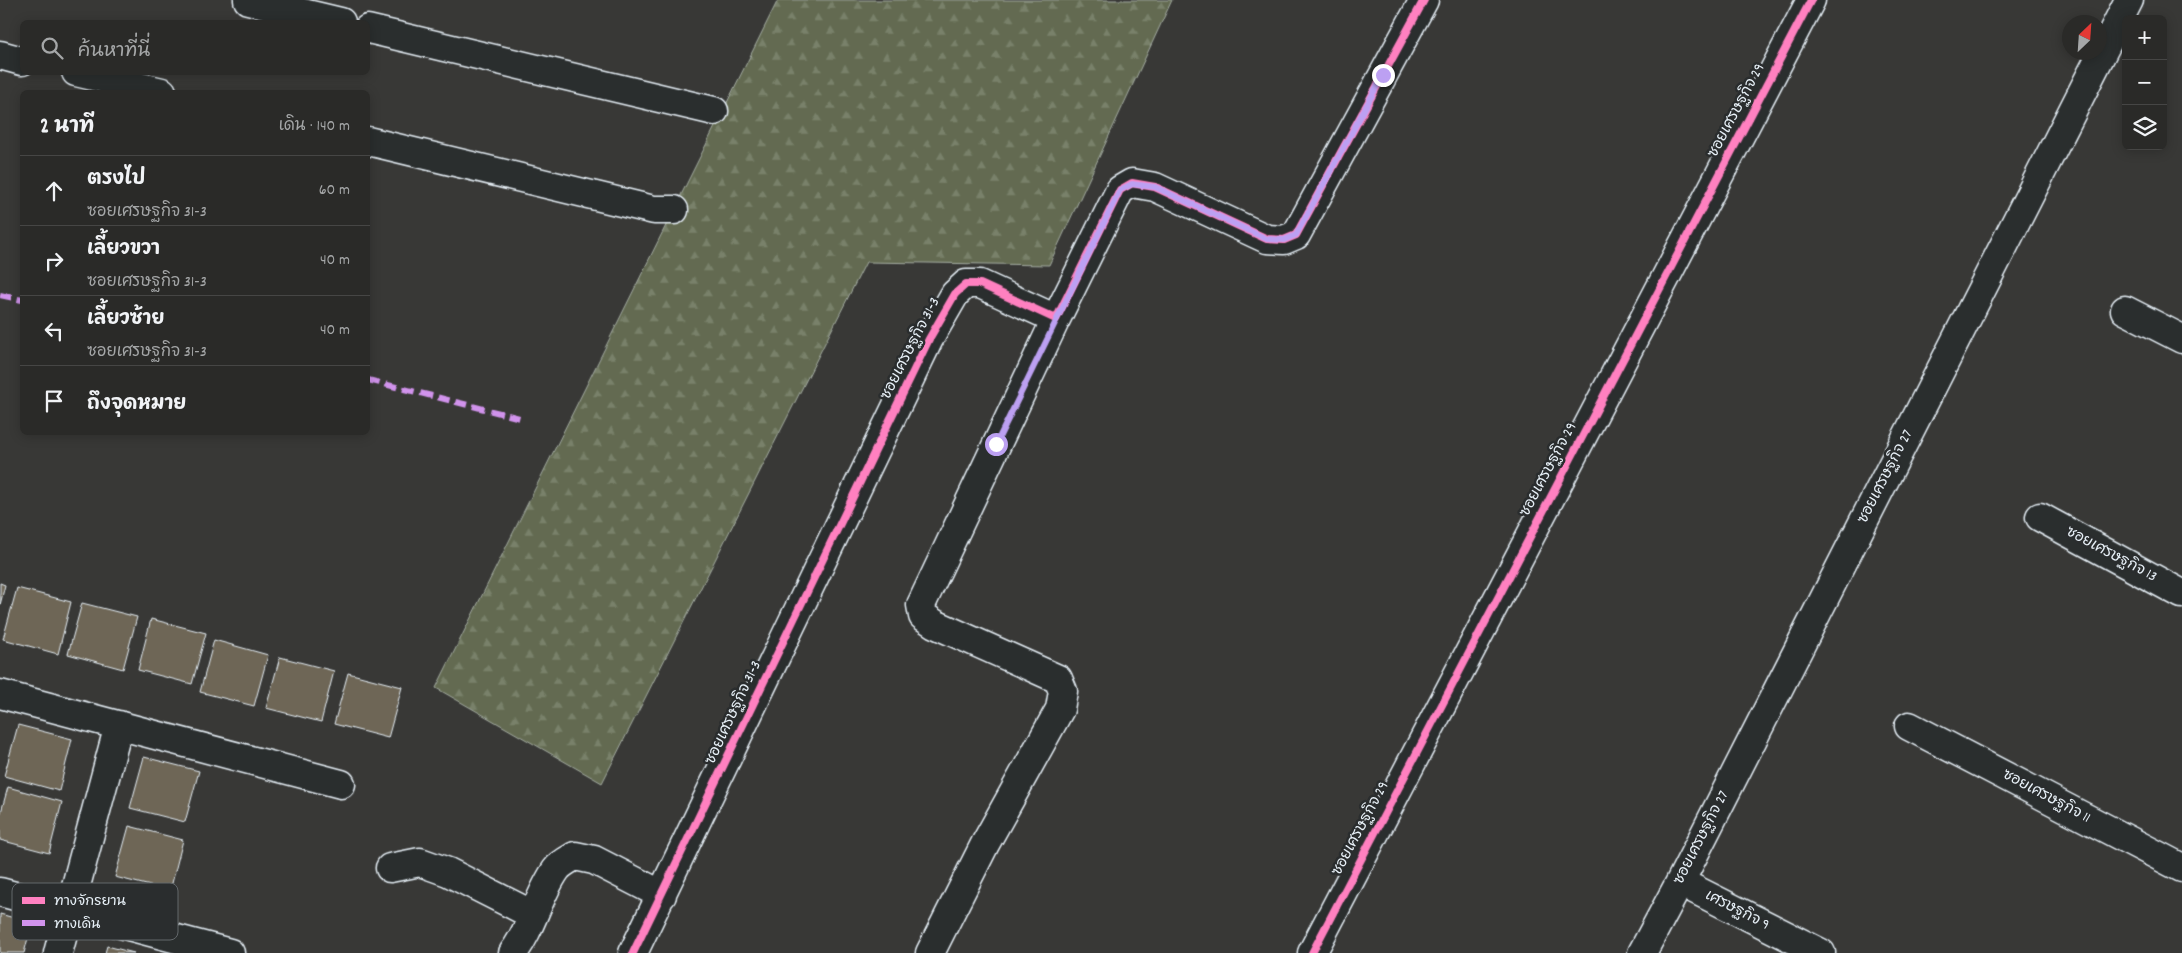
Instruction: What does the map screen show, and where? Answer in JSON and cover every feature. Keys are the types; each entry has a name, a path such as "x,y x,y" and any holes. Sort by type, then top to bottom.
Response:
{"street":[{"path":"248,0 333,20"},
{"path":"930,953 985,844 1060,709 1063,691 1058,679 935,624 923,616 921,605 1056,319 1120,190 1132,184 1155,187 1267,239 1284,240 1296,235 1424,0"},
{"name":"ซอยเศรษฐกิจ 29","path":"1312,953 1811,0"},
{"name":"ซอยเศรษฐกิจ 27","path":"1642,953 1680,882 2129,0"},
{"path":"370,29 714,112"},
{"path":"0,56 20,60"},
{"path":"88,75 148,90"},
{"path":"370,140 654,210 674,210"},
{"name":"ซอยเศรษฐกิจ 31-3","path":"633,953 929,339 955,294 966,284 980,284 1056,319"},
{"path":"2126,310 2182,339"},
{"name":"ซอยเศรษฐกิจ 13","path":"2040,517 2182,594"},
{"path":"0,694 341,784"},
{"path":"77,883 119,725"},
{"name":"ซอยเศรษฐกิจ 11","path":"1909,726 2182,868"},
{"path":"513,953 522,940 556,869 575,856 594,860 662,895"},
{"path":"390,868 420,862 448,872 533,915"},
{"name":"เศรษฐกิจ 9","path":"1680,882 1821,953"},
{"path":"178,939 230,953"},
{"path":"58,953 62,940"}],"green space":[{"path":"778,0 1172,0 1049,265 866,262 602,783 436,688"}],"building":[{"path":"0,583 5,585 0,605"},
{"path":"17,588 71,602 58,654 3,639"},
{"path":"82,603 137,617 123,669 68,654"},
{"path":"151,619 206,633 192,684 138,670"},
{"path":"214,640 268,655 254,706 200,692"},
{"path":"280,657 334,671 321,722 266,708"},
{"path":"348,673 402,687 388,738 334,724"},
{"path":"18,725 72,739 59,791 4,776"},
{"path":"144,757 199,771 185,822 130,808"},
{"path":"8,787 62,802 49,853 0,840 0,816"},
{"path":"129,826 183,840 172,883 139,883 115,877"},
{"path":"0,914 12,917 12,940 27,940 24,953 0,953"},
{"path":"107,946 134,953 105,953"}],"marked path":[{"path":"0,295 20,300"},
{"path":"370,380 524,419"}],"cycle path":[{"path":"633,953 929,339 955,294 966,284 980,284 1056,319 1120,190 1132,183 1155,187 1267,239 1284,240 1296,235 1424,0"},
{"path":"1312,953 1811,0"}],"route":[{"path":"996,444 1120,190 1132,184 1155,187 1267,239 1284,240 1296,235 1383,75"}]}
